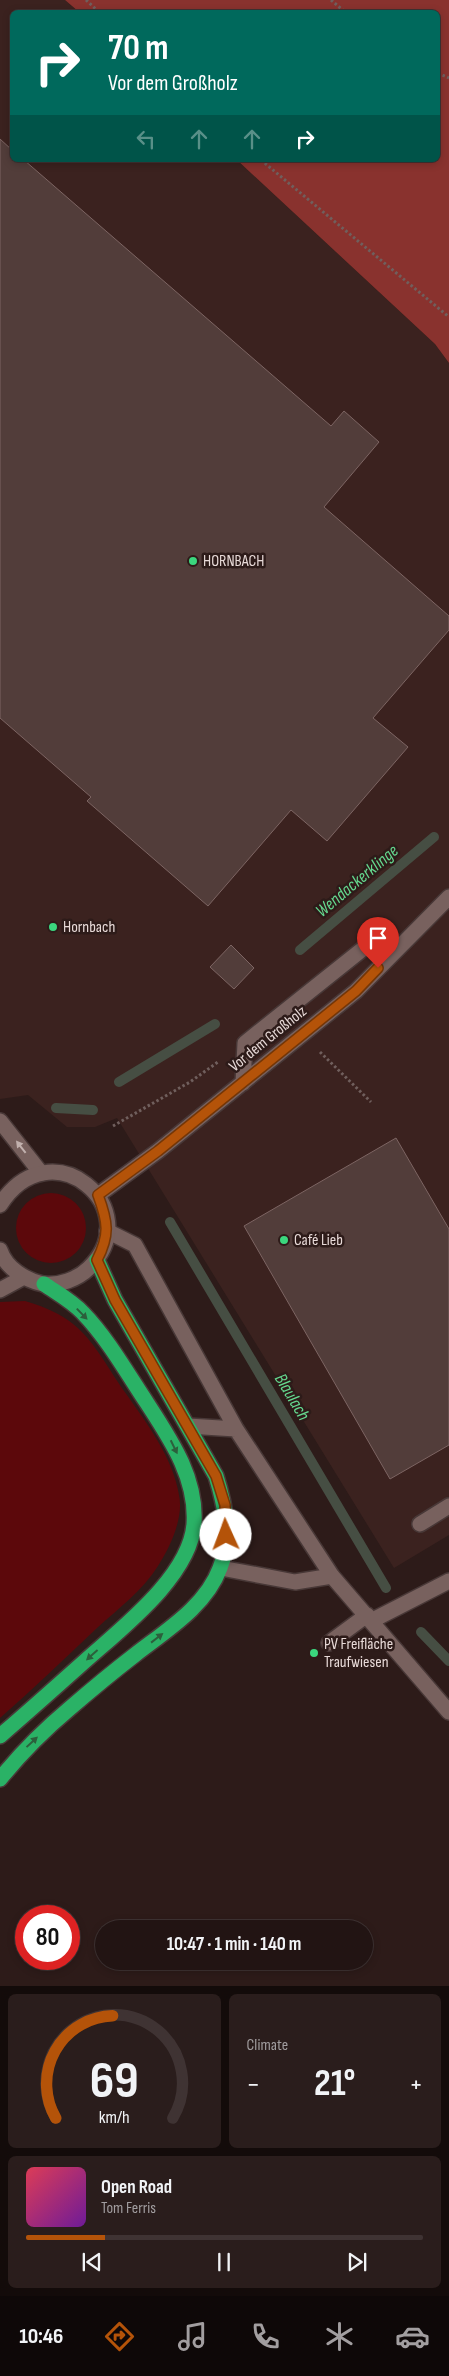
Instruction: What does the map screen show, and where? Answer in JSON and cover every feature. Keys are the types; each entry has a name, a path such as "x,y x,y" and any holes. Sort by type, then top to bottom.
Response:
{"highway":[{"path":"0,1779 27,1746 69,1709 189,1612 203,1598 220,1568 226,1535 225,1505 216,1476 115,1300 97,1260"},
{"path":"0,1736 129,1621 161,1588 177,1568 188,1547 194,1525 192,1493 183,1465 170,1438 123,1367 83,1313 44,1284"}],"street":[{"name":"Vor dem Großholz","path":"98,1195 243,1083 356,991 449,897"},
{"path":"243,1083 245,1043 369,944 400,945"},
{"path":"0,1121 41,1173"},
{"path":"0,1205 10,1190 24,1179 41,1173 58,1172 75,1177 98,1195 106,1215 107,1231 104,1246 97,1260 83,1274 64,1282 44,1284 24,1277 11,1267 0,1250"},
{"path":"107,1231 135,1245 236,1430 332,1576 449,1712"},
{"path":"0,1290 24,1277"},
{"path":"188,1426 236,1430"},
{"path":"420,1524 449,1506"},
{"path":"220,1568 295,1582 332,1576"},
{"path":"329,1643 369,1618 426,1593 449,1580"}],"path":[{"path":"86,0 96,10"},
{"path":"331,0 343,10"},
{"path":"263,162 449,317"},
{"path":"303,1034 371,1102"},
{"path":"113,1126 190,1082 245,1043"}],"shaded area":[{"path":"0,0 65,0 77,10 10,10 10,162 239,162 435,344 449,363 449,1535 394,1568 117,1118 95,1127 67,1127 28,1095 0,1099"},
{"path":"65,0 449,0 449,363 435,344 239,162 440,162 440,10 77,10"},
{"path":"58,1193 71,1199 80,1208 84,1214 86,1228 84,1242 76,1253 65,1261 44,1263 37,1261 26,1253 18,1242 16,1221 18,1214 26,1203 37,1195"},
{"path":"25,1301 46,1308 76,1326 96,1349 159,1442 176,1481 180,1513 175,1532 167,1550 145,1583 0,1718 0,1302"}],"building":[{"name":"HORNBACH","path":"0,139 10,148 10,162 26,162 331,426 344,411 379,442 324,507 449,616 449,630 373,718 408,747 327,841 291,810 208,906 87,801 91,797 0,718"},
{"path":"231,945 254,968 234,989 210,967"},
{"path":"396,1138 449,1229 449,1445 390,1479 244,1226"}],"waterway":[{"name":"Wendackerklinge","path":"300,950 434,837"},
{"name":"Wendackerklinge","path":"119,1082 215,1024"},
{"name":"Blaulach","path":"56,1108 93,1110"},
{"name":"Blaulach","path":"170,1222 386,1588"},
{"name":"Blaulach","path":"421,1632 449,1661"}],"place":[{"name":"HORNBACH","path":"193,561"},
{"name":"Hornbach","path":"53,927"},
{"name":"Café Lieb","path":"284,1240"},
{"name":"PV Freifläche Traufwiesen","path":"314,1653"}],"route":[{"path":"226,1535 225,1505 216,1476 115,1300 97,1260 104,1246 107,1231 106,1215 98,1195 158,1151 356,991 378,968"}]}
